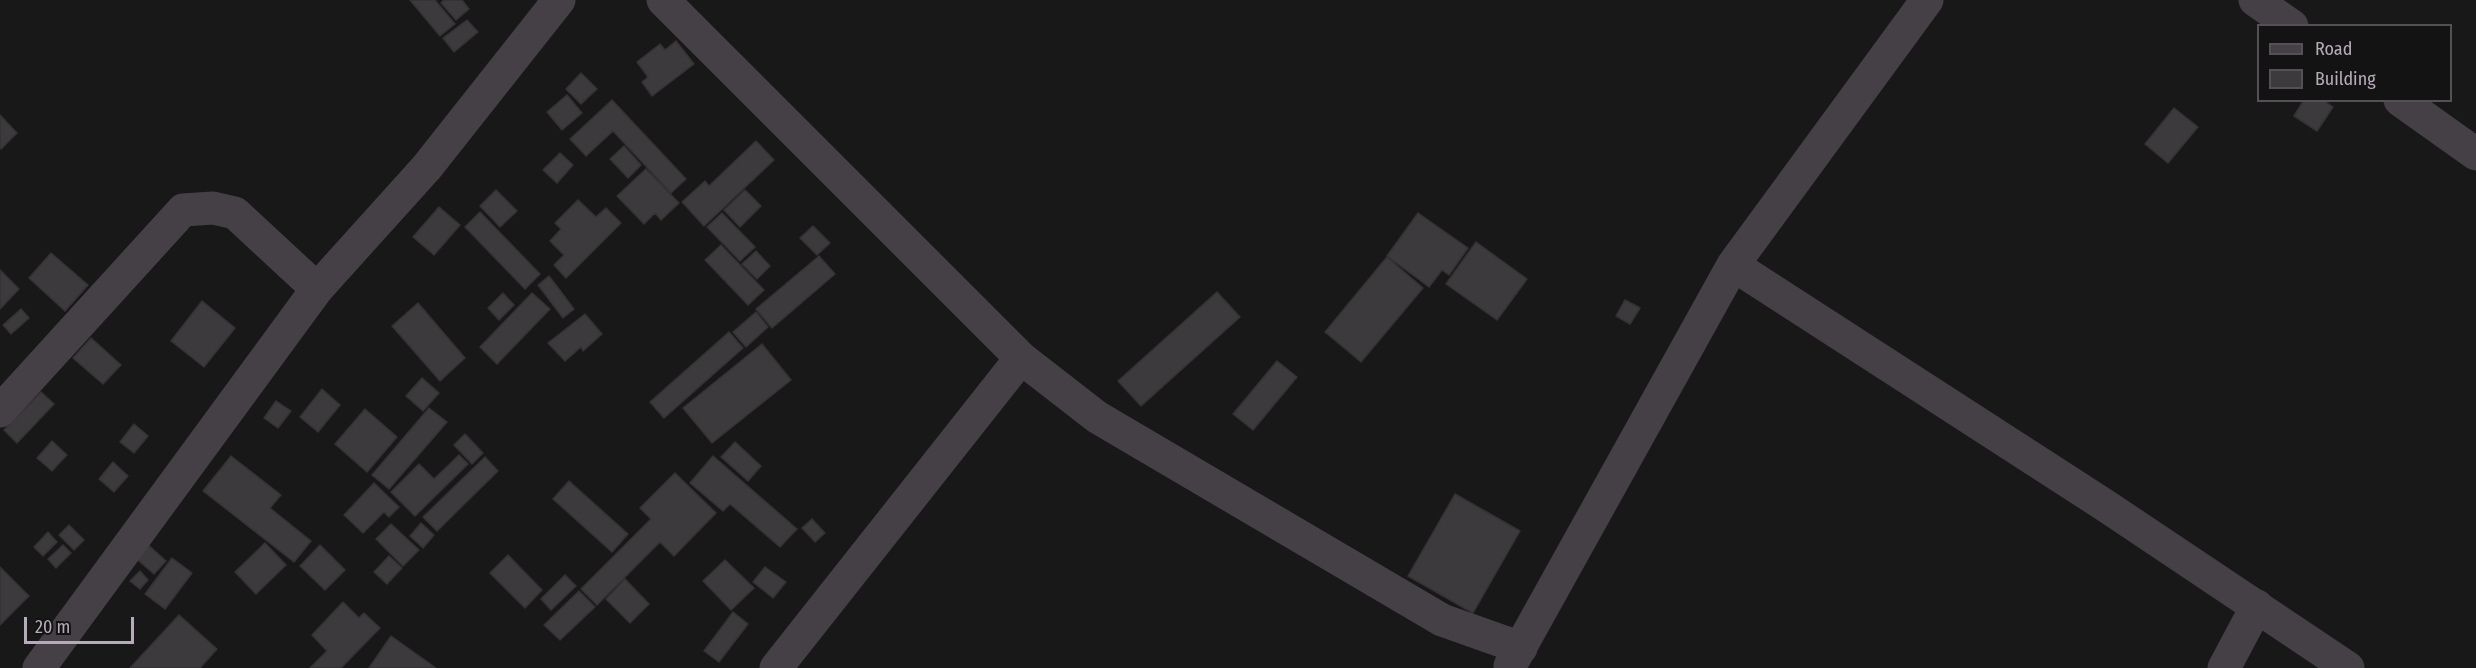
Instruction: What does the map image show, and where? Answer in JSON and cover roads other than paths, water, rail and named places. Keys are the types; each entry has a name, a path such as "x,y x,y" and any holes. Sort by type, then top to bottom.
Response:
{"street":[{"path":"39,668 317,290 427,167 559,0"},
{"path":"663,0 1021,358 1097,417 1442,620 1515,658 1732,265 1927,0"},
{"path":"2255,0 2289,24"},
{"path":"2403,102 2476,154"},
{"path":"0,411 183,210 213,208 235,213 317,290"},
{"path":"1732,265 2257,606 2348,668"},
{"path":"776,668 1021,358"},
{"path":"2224,668 2257,606"}]}
